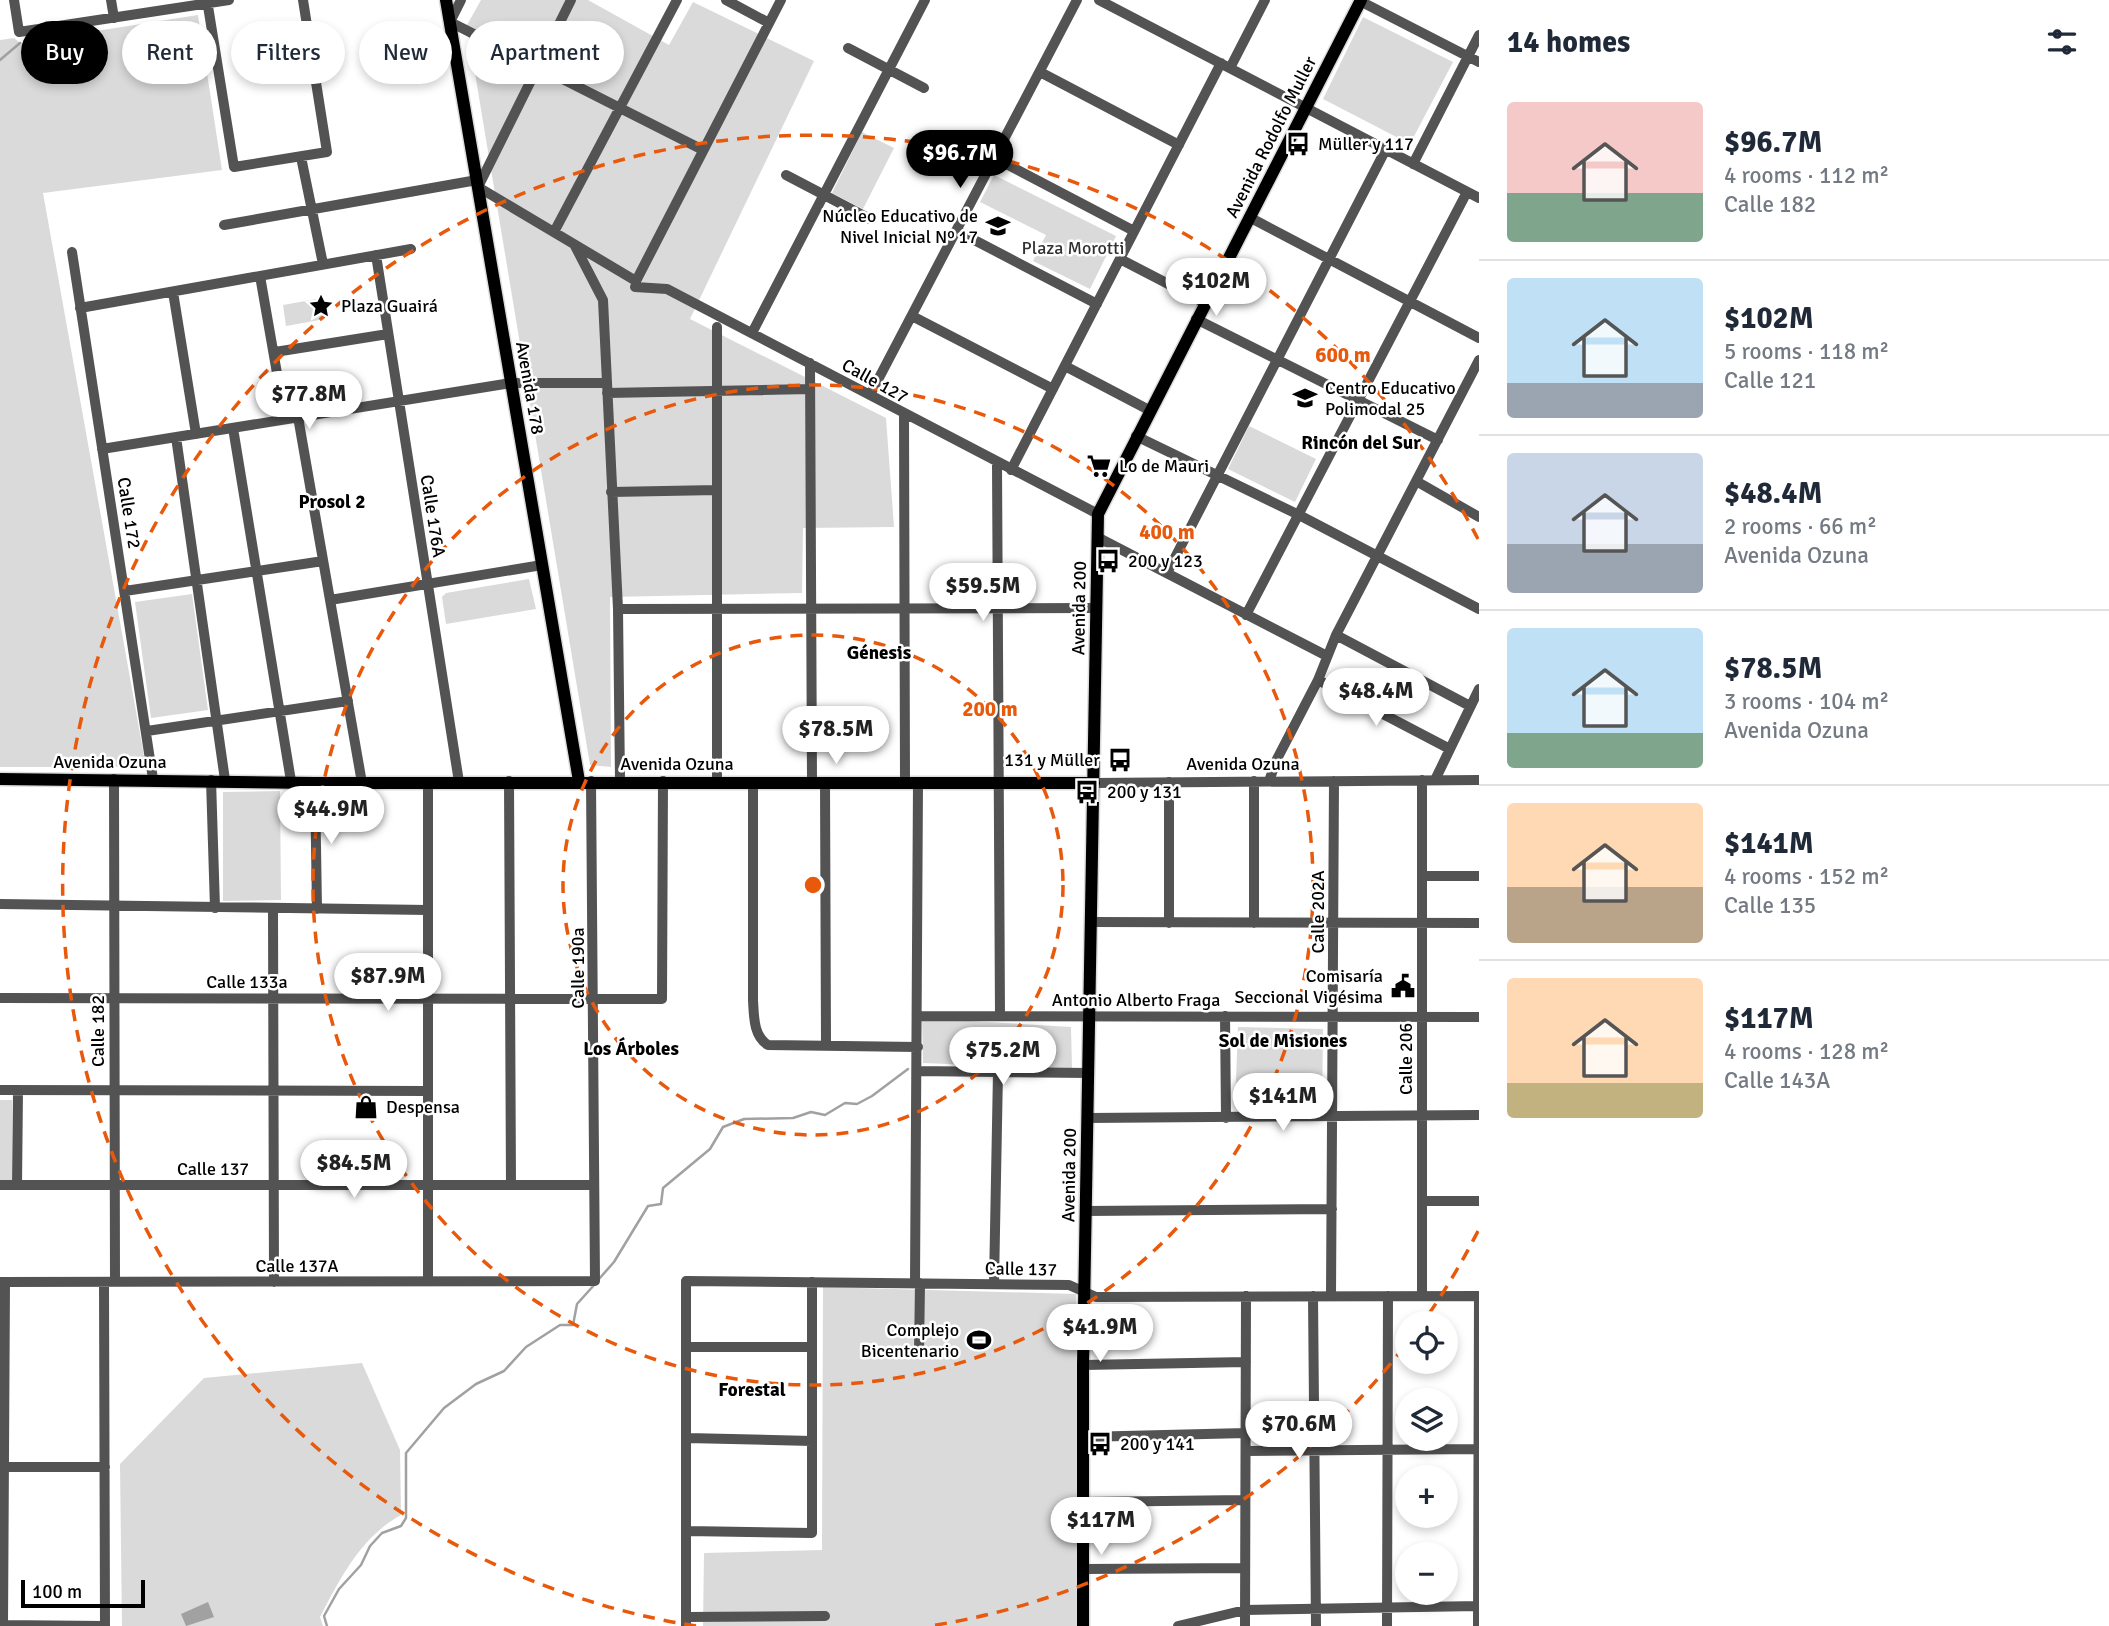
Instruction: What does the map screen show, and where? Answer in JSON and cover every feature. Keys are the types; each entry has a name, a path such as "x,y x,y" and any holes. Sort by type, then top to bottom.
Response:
{"main road":[{"name":"Avenida 178","path":"446,0 450,21"},
{"name":"Avenida Rodolfo Muller","path":"1098,514 1360,1"},
{"name":"Avenida 178","path":"452,34 542,565 585,781"},
{"name":"Avenida 200","path":"1083,1626 1083,1365 1098,514"},
{"name":"Avenida Ozuna","path":"0,779 211,779 314,783 1094,783"}],"street":[{"path":"14,0 19,32 229,0"},
{"path":"111,0 114,18"},
{"path":"207,2 234,167 327,152 303,0"},
{"path":"450,21 461,0"},
{"path":"560,21 571,0"},
{"path":"554,232 677,0"},
{"path":"726,0 769,23"},
{"path":"223,225 312,208 477,184 636,281 781,0"},
{"path":"752,333 925,0"},
{"path":"870,395 1077,0"},
{"path":"1100,0 1479,198"},
{"path":"1011,470 1179,145 1265,0"},
{"path":"1360,1 1479,62"},
{"path":"1413,164 1479,35"},
{"path":"848,48 924,88"},
{"path":"1040,72 1179,145"},
{"path":"477,184 529,84"},
{"path":"573,84 703,150"},
{"path":"1167,573 1386,149"},
{"path":"301,157 323,264"},
{"path":"995,158 1135,231"},
{"path":"786,175 870,219"},
{"path":"1246,615 1467,191"},
{"path":"1249,217 1479,338"},
{"path":"957,230 1097,303"},
{"path":"573,244 603,300 618,609 620,781"},
{"path":"80,308 411,249"},
{"name":"Calle 172","path":"72,252 153,779"},
{"name":"Calle 176A","path":"376,255 459,782"},
{"path":"1120,259 1205,303"},
{"path":"260,275 285,419"},
{"name":"Calle 127","path":"635,287 667,289 1098,514"},
{"path":"173,292 195,434"},
{"path":"912,316 1053,389"},
{"path":"1196,319 1438,440"},
{"path":"717,327 717,782"},
{"path":"275,352 388,334"},
{"path":"1269,781 1277,759 1318,680 1336,635 1479,360"},
{"path":"810,363 812,608 826,1045"},
{"path":"1065,366 1149,411"},
{"path":"102,449 511,383 717,391 810,389"},
{"path":"904,414 905,608 918,1016 919,1354"},
{"path":"298,417 362,783"},
{"path":"233,428 291,781"},
{"path":"1136,436 1299,515 1479,609"},
{"path":"176,437 225,780"},
{"path":"998,463 1000,1016"},
{"path":"1416,481 1479,517"},
{"path":"611,492 717,490"},
{"path":"1097,537 1327,656"},
{"path":"125,591 323,561"},
{"path":"330,600 542,565"},
{"path":"618,609 1096,608"},
{"path":"1336,635 1470,706"},
{"path":"1318,680 1448,748"},
{"path":"1435,780 1448,748 1479,689"},
{"path":"147,731 348,701"},
{"name":"Calle 182","path":"114,779 115,1282"},
{"path":"211,779 215,908"},
{"name":"Calle 206","path":"1422,780 1422,1296"},
{"name":"Avenida Ozuna","path":"1094,783 1479,780"},
{"path":"509,781 511,1185"},
{"name":"Calle 190a","path":"585,781 594,997 594,1281"},
{"name":"Calle 133a","path":"0,998 662,999 663,781"},
{"path":"1254,781 1254,923"},
{"name":"Calle 202A","path":"1331,1296 1334,781"},
{"path":"428,782 428,1281"},
{"path":"753,782 753,1000 758,1035 768,1045 918,1047"},
{"path":"1168,782 1169,923"},
{"path":"314,783 317,909"},
{"path":"1422,876 1479,876"},
{"path":"0,904 428,910"},
{"path":"272,909 274,1282"},
{"path":"1091,922 1479,922"},
{"name":"Antonio Alberto Fraga","path":"918,1016 1479,1017"},
{"path":"1225,1016 1226,1118"},
{"path":"918,1071 1088,1073"},
{"path":"993,1284 998,1072"},
{"path":"0,1090 428,1091"},
{"path":"17,1185 18,1090"},
{"path":"1088,1118 1479,1115"},
{"name":"Calle 137","path":"0,1185 594,1185"},
{"path":"1423,1201 1479,1201"},
{"path":"1086,1211 1332,1209"},
{"name":"Calle 137A","path":"2,1282 594,1281"},
{"name":"Calle 137","path":"687,1347 686,1281 1069,1286 1096,1297 1479,1296"},
{"path":"2,1282 2,1625 106,1626 104,1282"},
{"path":"687,1531 812,1532 812,1282"},
{"path":"1245,1626 1246,1296"},
{"path":"1313,1296 1316,1626"},
{"path":"1387,1626 1388,1296"},
{"path":"1478,1626 1479,1296"},
{"path":"812,1347 687,1347 686,1622 825,1616"},
{"path":"1083,1365 1246,1362"},
{"path":"1083,1437 1245,1433"},
{"path":"687,1438 812,1441"},
{"path":"1246,1451 1479,1449"},
{"path":"2,1467 104,1467"},
{"path":"1083,1502 1245,1500"},
{"path":"1084,1569 1245,1568"},
{"path":"1178,1626 1245,1610 1479,1606"}],"green space":[{"path":"481,0 588,0 669,45 693,2 814,61 690,319 886,418 894,527 803,528 802,593 610,597 611,767 590,765 477,84 624,84 624,21 469,21"},
{"path":"198,15 199,21 160,21"},
{"path":"1363,17 1453,62 1410,144 1323,99"},
{"path":"122,27 122,84 209,84 222,170 43,193 146,767 0,767 0,40 14,38 21,43 21,84 108,84 108,29"},
{"path":"862,132 894,148 863,209 832,193"},
{"name":"Plaza Morotti","path":"994,175 1116,236 1090,289 1033,261 1046,235 980,202"},
{"path":"322,298 325,319 286,326 283,305"},
{"path":"1249,426 1316,459 1295,502 1228,469"},
{"path":"529,579 536,609 446,624 442,597 446,593"},
{"path":"192,594 208,710 151,718 135,602"},
{"path":"280,791 281,900 223,901 223,792"},
{"path":"922,1018 1071,1027 1072,1069 923,1063"},
{"path":"1238,1027 1323,1029 1322,1106 1235,1105"},
{"path":"0,1100 12,1100 12,1181 0,1181"},
{"path":"823,1287 1076,1294 1080,1626 703,1626 704,1553 822,1550"},
{"path":"362,1363 400,1450 401,1515 374,1535 353,1559 320,1617 323,1626 122,1626 120,1464 204,1378"}],"shaded area":[{"path":"208,1602 214,1617 186,1626 181,1614"}],"waterway":[{"path":"0,60 20,43"},
{"path":"599,1279 614,1262 648,1206 661,1204 663,1188 710,1149 723,1127 744,1119 793,1118 811,1112 825,1115 845,1103 857,1104 872,1096 908,1069"},
{"path":"327,1626 324,1616 339,1589 361,1565 370,1546 382,1533 401,1526 406,1518 406,1453 444,1408 476,1384 504,1371 526,1347 560,1325 573,1325 577,1304 595,1284"}],"place":[{"name":"Müller y 117","path":"1298,144"},
{"name":"Núcleo Educativo de Nivel Inicial Nº 17","path":"998,226"},
{"name":"Plaza Guairá","path":"321,306"},
{"name":"Centro Educativo Polimodal 25","path":"1305,398"},
{"name":"Lo de Mauri","path":"1099,466"},
{"name":"200 y 123","path":"1108,561"},
{"name":"131 y Müller","path":"1120,760"},
{"name":"200 y 131","path":"1087,792"},
{"name":"Comisaría Seccional Vigésima","path":"1403,986"},
{"name":"Despensa","path":"366,1107"},
{"name":"Complejo Bicentenario","path":"979,1340"},
{"name":"200 y 141","path":"1100,1444"}],"district":[{"name":"Rincón del Sur","path":"1361,442"},
{"name":"Prosol 2","path":"332,501"},
{"name":"Génesis","path":"879,652"},
{"name":"Sol de Misiones","path":"1283,1040"},
{"name":"Los Árboles","path":"631,1048"},
{"name":"Forestal","path":"752,1389"}]}
